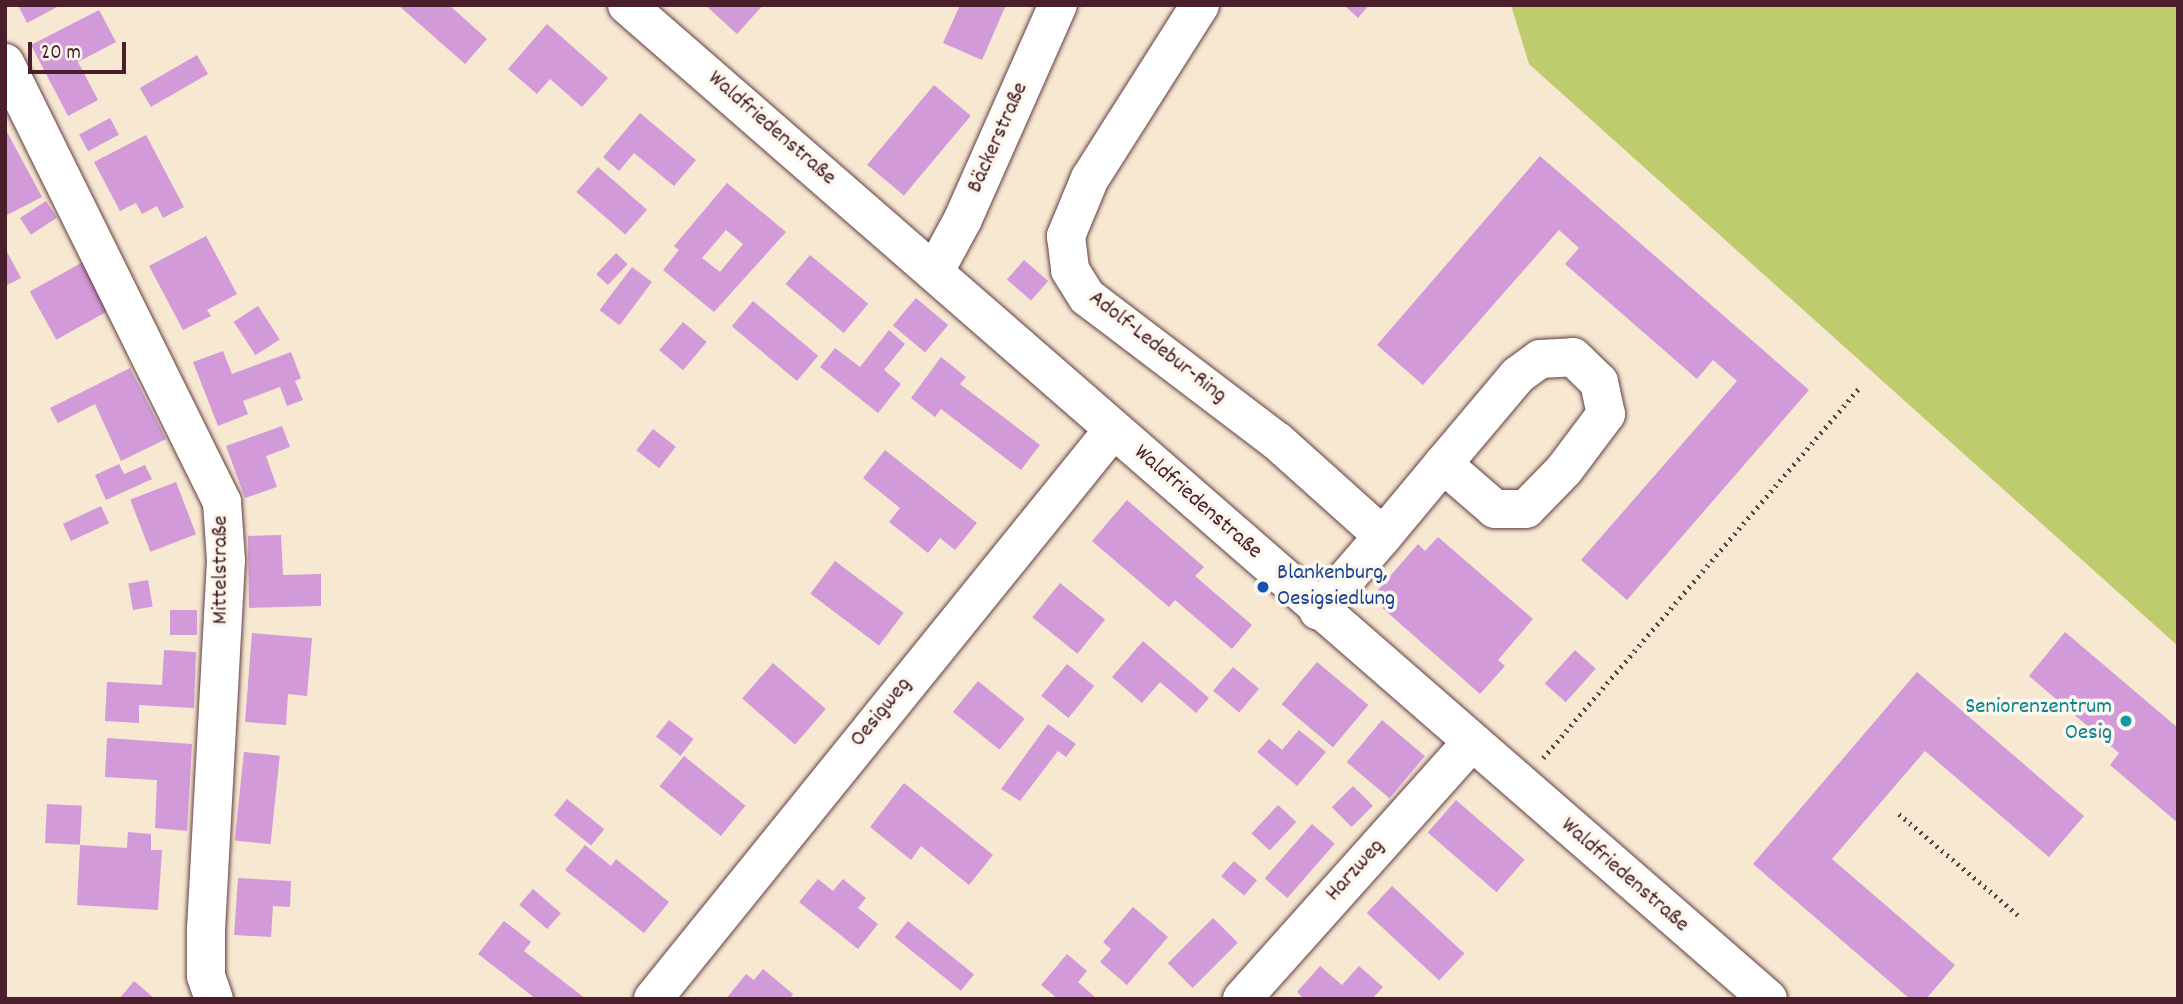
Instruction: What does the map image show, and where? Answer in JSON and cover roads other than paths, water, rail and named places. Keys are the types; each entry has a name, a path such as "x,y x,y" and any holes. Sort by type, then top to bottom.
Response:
{"street":[{"name":"Waldfriedenstraße","path":"627,5 936,270 1318,611 1768,999"},
{"name":"Bäckerstraße","path":"936,270 963,219 1058,5"},
{"name":"Adolf-Ledebur-Ring","path":"1200,5 1090,178 1066,236 1070,270 1087,297 1276,441 1383,536"},
{"name":"Mittelstraße","path":"5,63 222,502 226,560 206,930 206,976 214,999"},
{"name":"Oesigweg","path":"653,999 1113,430"},
{"path":"1318,611 1443,464"},
{"name":"Harzweg","path":"1242,999 1471,743"}],"place":[{"name":"Blankenburg, Oesigsiedlung","path":"1263,587"},
{"name":"Seniorenzentrum Oesig","path":"2126,721"}]}
